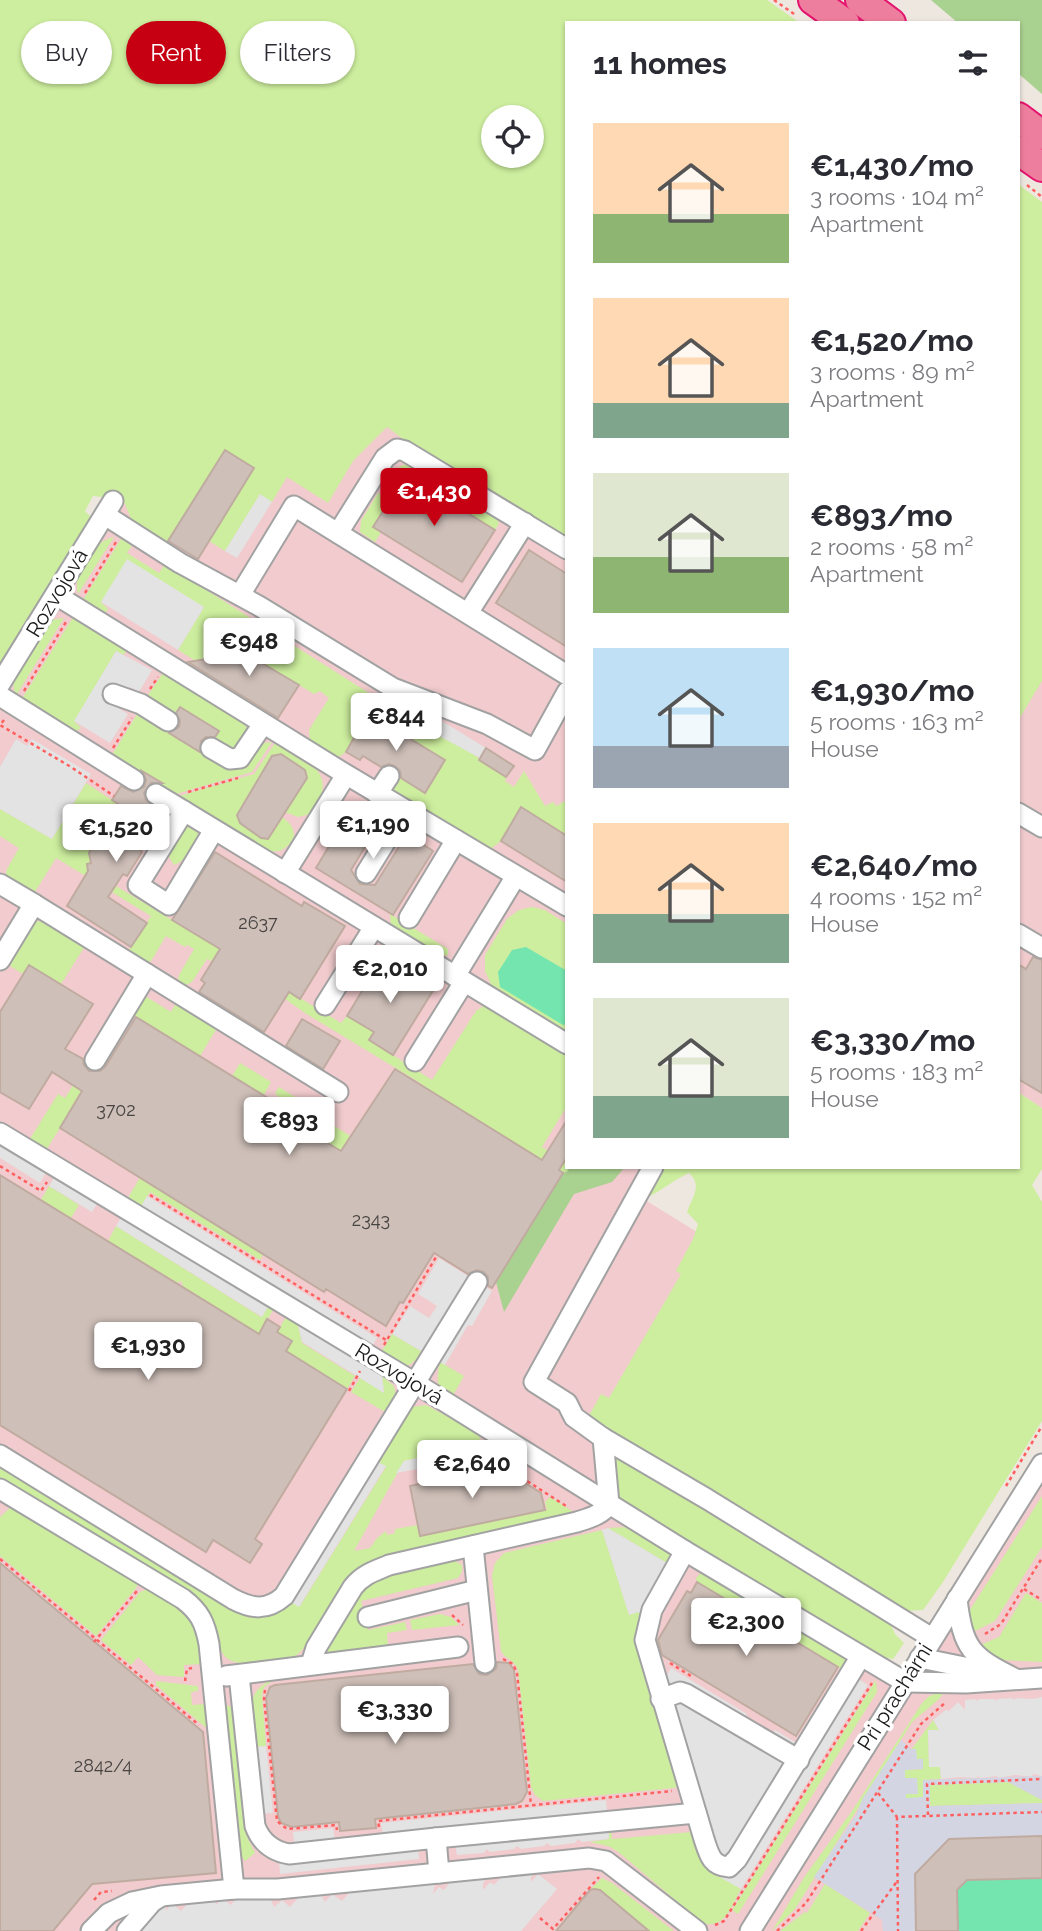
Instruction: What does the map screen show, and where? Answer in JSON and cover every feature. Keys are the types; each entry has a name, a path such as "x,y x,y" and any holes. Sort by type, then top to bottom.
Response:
{"highway":[{"path":"860,0 888,21"},
{"path":"805,8 840,21"},
{"path":"1020,118 1042,135"},
{"path":"1020,153 1034,176"}],"street":[{"path":"338,533 386,458 397,449 405,451 565,549"},
{"path":"240,595 294,506 565,674"},
{"name":"Rozvojová","path":"0,684 109,508 125,527"},
{"path":"468,613 525,523"},
{"path":"125,527 180,563 240,595 393,688 486,724 536,750 565,696"},
{"path":"56,595 263,724 346,768 377,794 565,905"},
{"path":"113,694 141,704 168,721"},
{"path":"7,700 134,780"},
{"path":"211,748 230,759 240,758 263,724"},
{"path":"285,873 346,768"},
{"path":"377,794 389,776"},
{"path":"156,794 565,1043"},
{"path":"366,873 405,810"},
{"path":"184,811 138,885 169,905 214,830"},
{"path":"1020,814 1042,827"},
{"path":"410,918 456,840"},
{"path":"415,1061 516,876"},
{"path":"0,884 338,1092"},
{"path":"0,960 34,904"},
{"path":"325,1005 374,927"},
{"path":"1020,935 1042,948"},
{"path":"95,1060 147,974"},
{"name":"Rozvojová","path":"0,1133 415,1383 685,1551 905,1682"},
{"path":"652,1169 534,1382 567,1403 574,1417 603,1438 932,1638"},
{"path":"0,1455 233,1599 248,1607 267,1607 284,1596 477,1282"},
{"path":"312,1664 316,1648 359,1579 389,1566 599,1514 609,1504 603,1438"},
{"name":"Pri prachárni","path":"750,1931 1042,1464"},
{"path":"0,1489 183,1599 202,1618 209,1644 234,1889"},
{"path":"473,1546 485,1662"},
{"path":"685,1551 649,1616 645,1633 661,1699 696,1813 713,1861 719,1866 729,1867 737,1859 861,1656"},
{"path":"369,1617 477,1590"},
{"path":"957,1599 967,1643 973,1654 1016,1679"},
{"path":"212,1677 312,1664 462,1638"},
{"path":"920,1658 1016,1679"},
{"path":"920,1658 951,1683"},
{"path":"239,1675 255,1826 271,1849 289,1854 696,1813"},
{"path":"905,1682 951,1683 1042,1678"},
{"path":"661,1699 680,1692 799,1760"},
{"path":"436,1838 439,1873"},
{"path":"91,1931 109,1913 132,1902 161,1896 234,1889 278,1889 597,1858 606,1861 697,1931"},
{"path":"127,1931 152,1902 161,1896"},
{"path":"110,1931 132,1902"}],"path":[{"path":"774,0 805,8"},
{"path":"1034,176 1042,197"},
{"path":"114,796 0,725 7,700 76,607 125,527"},
{"path":"105,761 166,664"},
{"path":"0,1166 41,1191 56,1167"},
{"path":"150,1195 386,1340"},
{"path":"391,1333 436,1258"},
{"path":"349,1391 357,1377"},
{"path":"480,1424 488,1456 586,1519"},
{"path":"967,1643 1000,1624 1042,1558"},
{"path":"0,1559 206,1731"},
{"path":"96,1641 148,1578"},
{"path":"1023,1588 1042,1600"},
{"path":"449,1614 457,1619 462,1638"},
{"path":"485,1662 507,1660 516,1669 531,1805"},
{"path":"729,1912 881,1668"},
{"path":"777,1931 806,1903 921,1724 951,1698 951,1683"},
{"path":"267,1687 264,1699 277,1821 290,1830 336,1825 337,1836"},
{"path":"928,1816 927,1784 1042,1779"},
{"path":"380,1831 378,1821 689,1789"},
{"path":"877,1792 897,1817 898,1931"},
{"path":"897,1817 1042,1812"},
{"path":"540,1918 552,1930 601,1874"},
{"path":"861,1931 898,1880"}],"shaded area":[{"path":"280,360 565,533 565,1169 652,1169 637,1195 731,1253 603,1438 905,1682 1042,1464 1042,1931 0,1931 0,684 113,501"},
{"path":"260,494 272,502 237,558 225,551"},
{"path":"127,559 204,607 178,650 101,602"},
{"path":"116,651 152,670 139,692 130,687 118,708 128,714 110,743 74,721"},
{"path":"1042,658 1042,1108 1020,1094 1020,693"},
{"path":"404,707 432,715 486,748 480,758 402,716"},
{"path":"16,739 27,746 32,739 91,774 52,839 0,809 0,767"},
{"path":"0,1142 47,1171 40,1183 0,1158"},
{"path":"55,1176 98,1202 92,1212 49,1186"},
{"path":"147,1196 377,1338 370,1350 139,1210"},
{"path":"122,1216 268,1307 262,1317 116,1226"},
{"path":"439,1258 492,1291 445,1365 392,1334 410,1306 429,1318 437,1306 418,1294"},
{"path":"298,1325 382,1376 384,1393 302,1342"},
{"path":"484,1444 486,1456 396,1473 404,1461"},
{"path":"376,1461 386,1466 299,1607 289,1601"},
{"path":"608,1528 667,1563 641,1614 638,1612 629,1615 602,1530"},
{"path":"671,1668 747,1714 742,1721 743,1725 766,1739 770,1738 775,1730 795,1742 789,1751 791,1754 794,1754 805,1735 802,1730 841,1668 868,1685 741,1889 716,1875 707,1864 650,1679 660,1676 665,1679"},
{"path":"1042,1697 1042,1776 1033,1774 1032,1777 1015,1775 941,1779 940,1767 929,1767 928,1730 939,1730 933,1720 958,1702 965,1710 965,1700 996,1701"},
{"path":"901,1740 911,1749 916,1749 917,1759 923,1759 923,1769 905,1770 905,1778 917,1778 918,1794 906,1794 906,1798 923,1797 923,1780 1042,1776 1042,1800 1008,1782 930,1785 930,1806 1042,1803 1042,1836 948,1840 916,1874 917,1931 883,1931 882,1920 814,1877 856,1815 863,1798"},
{"path":"266,1746 273,1813 261,1814 254,1747"},
{"path":"606,1800 609,1839 582,1842 578,1839 575,1843 551,1846 547,1843 544,1846 521,1849 517,1846 514,1849 490,1852 487,1849 484,1853 457,1855 455,1844 418,1847 419,1859 280,1874 279,1861 296,1859 293,1832 333,1828 335,1840 383,1835 381,1823"},
{"path":"535,1874 531,1877 531,1882 538,1874 557,1889 521,1931 141,1931 150,1919 143,1917 166,1905 166,1911 172,1903 181,1911 188,1903 186,1900 215,1900 216,1905 222,1898 231,1905 239,1895 271,1900 274,1907 282,1900 290,1907 298,1898 321,1895 325,1902 332,1894 342,1901 349,1893 435,1884 433,1894 439,1887 444,1890 450,1882 486,1878 483,1890 490,1882 494,1885 501,1877"}],"green space":[{"path":"0,0 767,0 797,21 565,21 565,540 415,448 387,427 353,461 328,503 287,477 272,502 260,495 225,551 209,541 168,541 164,544 134,526 125,504 120,499 93,496 85,511 91,517 0,665"},
{"path":"931,0 1042,0 1042,94 1020,75 1020,21 956,21"},
{"path":"1020,186 1042,202 1042,681 1020,717"},
{"path":"410,465 496,517 499,523 495,531 406,475 395,492 383,485 394,470"},
{"path":"378,493 389,501 373,526 381,532 375,542 360,532 361,521"},
{"path":"114,537 78,594 78,576 85,559 98,545"},
{"path":"121,539 133,544 127,553 159,573 165,564 372,695 404,707 402,716 470,752 507,777 505,781 514,787 524,771 545,806 553,802 556,806 565,801 565,836 501,841 489,850 389,790 395,775 425,793 445,760 368,714 346,752 337,758 310,741 309,730 329,698 320,691 314,694 224,640 212,658 199,663 178,650 204,607 101,602 108,609 105,613 93,609 83,600"},
{"path":"64,618 17,694 14,691 13,679 50,620"},
{"path":"72,619 77,619 127,651 123,655 116,651 75,722 81,728 76,731 21,700"},
{"path":"163,673 246,726 248,734 239,752 212,743 219,730 181,707 174,716 146,698"},
{"path":"139,711 204,754 222,761 272,742 252,772 176,794 116,757 114,759 112,755"},
{"path":"275,743 317,770 323,787 310,814 298,817 285,812 307,778 305,770 272,756 237,815 240,823 262,838 282,817 291,826 294,834 284,849 261,849 179,796 254,774"},
{"path":"86,783 118,804 116,886 341,1023 347,1016 374,1032 369,1040 432,1080 476,1011 485,1005 565,1052 565,1109 542,1147 565,1160 565,1169 569,1169 567,1172 375,1171 285,1118 289,1111 277,1104 281,1098 275,1094 279,1087 314,1109 318,1105 327,1111 323,1119 379,1154 422,1084 305,1013 270,988 207,959 192,982 182,987 178,981 179,975 194,949 166,936 151,961 147,962 127,953 151,916 56,858 33,895 5,878 19,848 0,836 0,809 52,839"},
{"path":"183,824 198,833 190,852 174,865 168,855"},
{"path":"532,907 545,910 565,923 565,1032 494,991 485,971 485,955 507,919 519,910"},
{"path":"390,914 448,949 448,955 440,956 391,926"},
{"path":"38,921 51,925 85,946 61,984 29,965 23,974 5,963 33,923"},
{"path":"526,947 565,970 565,1024 500,987 498,972 512,950"},
{"path":"145,996 171,1012 178,1000 219,1025 200,1056 133,1015"},
{"path":"240,1063 271,1082 264,1095 232,1076"},
{"path":"198,1081 202,1083 143,1180 263,1254 260,1260 150,1192 139,1210 126,1201"},
{"path":"73,1085 83,1091 45,1152 28,1142 58,1094 65,1098"},
{"path":"1020,1094 1042,1108 1042,1169 1032,1185 1042,1202 1042,1421 923,1610 905,1611 591,1421 590,1414 601,1394 609,1398 681,1274 676,1271 698,1224 687,1212 696,1187 689,1173 650,1196 648,1190 656,1169 1020,1169"},
{"path":"569,1169 623,1169 612,1182 574,1194 504,1312 496,1282 563,1173"},
{"path":"49,1186 79,1205 71,1218 41,1200"},
{"path":"116,1226 261,1317 268,1307 273,1310 259,1334 182,1286 183,1283 178,1283 108,1241"},
{"path":"286,1317 298,1325 302,1343 355,1376 347,1389 286,1351 292,1341 277,1332"},
{"path":"392,1334 424,1353 408,1366 382,1351"},
{"path":"440,1362 464,1376 451,1399 440,1393"},
{"path":"382,1376 394,1386 396,1396 390,1404 392,1406 385,1412 351,1392 360,1378 384,1392"},
{"path":"426,1405 481,1435 479,1438 484,1444 404,1461 354,1551 370,1548 386,1531 387,1535 395,1533 395,1529 418,1525 420,1535 547,1510 545,1502 550,1497 575,1513 364,1565 350,1575 303,1649 295,1656 283,1660 247,1664 232,1661 224,1655 209,1612 199,1600 0,1478 0,1463 249,1615 266,1616 281,1610 289,1601 300,1606 386,1467 376,1461 406,1412 412,1407"},
{"path":"614,1454 746,1530 875,1611 891,1625 904,1643 893,1659 875,1656 792,1608 614,1496 611,1480"},
{"path":"1042,1496 1042,1547 995,1621 971,1633 968,1613"},
{"path":"11,1507 137,1584 96,1636 0,1556 0,1517"},
{"path":"628,1527 670,1552 670,1563 608,1528"},
{"path":"602,1530 629,1614 641,1614 683,1787 543,1801 535,1795 531,1787 518,1670 501,1651 492,1576 495,1563 504,1553"},
{"path":"453,1560 462,1565 458,1578 361,1601 368,1630 405,1622 407,1630 387,1633 388,1648 330,1654 327,1650 362,1588 374,1580"},
{"path":"700,1574 707,1574 756,1604 750,1613 697,1582 696,1578"},
{"path":"147,1589 181,1610 193,1624 201,1664 184,1665 184,1677 157,1675 138,1657 131,1665 101,1640 140,1592"},
{"path":"1026,1593 1042,1603 1042,1662 1000,1660 978,1646 999,1637"},
{"path":"762,1607 847,1659 848,1665 843,1670 757,1616"},
{"path":"440,1614 451,1617 459,1625 412,1630 410,1620"},
{"path":"274,1680 264,1687 262,1694 266,1746 254,1747 251,1717 253,1698 264,1684"},
{"path":"876,1680 877,1692 738,1914 732,1910"},
{"path":"156,1681 198,1686 198,1691 191,1692 192,1705 205,1704 209,1727 205,1727 156,1685"},
{"path":"945,1691 912,1722 795,1909 772,1931 805,1876 852,1811 922,1703 929,1696"},
{"path":"228,1705 234,1710 247,1837 255,1853 245,1861 240,1854 224,1710"},
{"path":"933,1720 939,1730 928,1731 929,1766 940,1767 941,1779 923,1780 923,1798 906,1798 906,1794 917,1794 905,1779 905,1770 923,1769 911,1750"},
{"path":"1008,1782 1042,1800 1042,1803 930,1806 929,1785"},
{"path":"609,1827 612,1839 692,1832 710,1868 741,1889 727,1914 718,1922 704,1924 617,1851 589,1842 609,1839"},
{"path":"1042,1836 1042,1931 917,1931 916,1874 948,1840"},
{"path":"602,1878 674,1931 649,1931 600,1890 590,1890"},
{"path":"825,1884 870,1913 858,1931 780,1931 807,1913"}],"building":[{"path":"225,450 254,468 198,559 168,541"},
{"path":"406,475 495,530 462,582 373,527"},
{"path":"529,550 565,573 565,646 496,603"},
{"path":"223,640 299,685 278,718 188,662 212,658"},
{"path":"180,707 219,731 215,737 206,737 201,741 200,752 169,733 179,727 180,721 176,713"},
{"path":"368,713 445,760 425,793 401,778 400,771 395,766 389,764 381,767 363,756 360,760 346,752"},
{"path":"486,748 514,766 506,777 479,760"},
{"path":"281,754 305,770 307,778 268,839 261,838 240,823 237,815 272,756"},
{"path":"142,771 162,783 151,783 144,793 146,800 161,812 139,848 142,852 127,876 123,874 108,897 147,923 131,947 67,906 88,871 87,864 91,863 89,853 118,804 112,800 121,786 133,792 144,787 146,780"},
{"path":"355,803 382,819 351,870 360,884 375,885 407,834 433,851 393,915 316,868"},
{"path":"521,807 565,835 565,881 501,841"},
{"path":"215,852 302,906 304,902 345,926 300,999 289,992 264,1032 199,992 205,983 201,980 220,949 172,920"},
{"path":"1033,957 1042,960 1042,1093 1020,1080 1020,965 1026,969"},
{"path":"382,958 434,989 393,1055 369,1040 374,1032 347,1016"},
{"path":"29,965 93,1004 65,1049 83,1059 89,1071 100,1071 105,1067 136,1017 289,1111 285,1118 341,1151 395,1069 542,1160 565,1123 565,1160 559,1170 563,1173 492,1288 488,1286 488,1277 484,1272 477,1270 468,1274 434,1253 386,1326 326,1289 324,1292 60,1128 82,1091 52,1072 29,1109 0,1092 0,1012"},
{"path":"302,1019 340,1041 323,1069 286,1046"},
{"path":"0,1175 259,1334 267,1319 280,1327 277,1332 292,1341 286,1351 347,1389 255,1539 262,1544 250,1563 213,1540 206,1552 0,1425"},
{"path":"498,1466 541,1493 545,1510 420,1536 410,1486"},
{"path":"0,1563 203,1732 216,1873 92,1884 53,1931 0,1931"},
{"path":"697,1582 838,1667 796,1736 662,1655 658,1640 687,1591 691,1593"},
{"path":"497,1662 509,1663 514,1670 527,1792 522,1801 516,1804 375,1819 376,1828 340,1831 339,1822 292,1827 281,1823 278,1816 266,1698 270,1687 473,1664 479,1674 487,1675 496,1669"},
{"path":"1042,1836 1042,1878 967,1880 957,1890 958,1931 916,1931 915,1874 949,1839"},
{"path":"590,1890 600,1890 649,1931 556,1931"}]}
